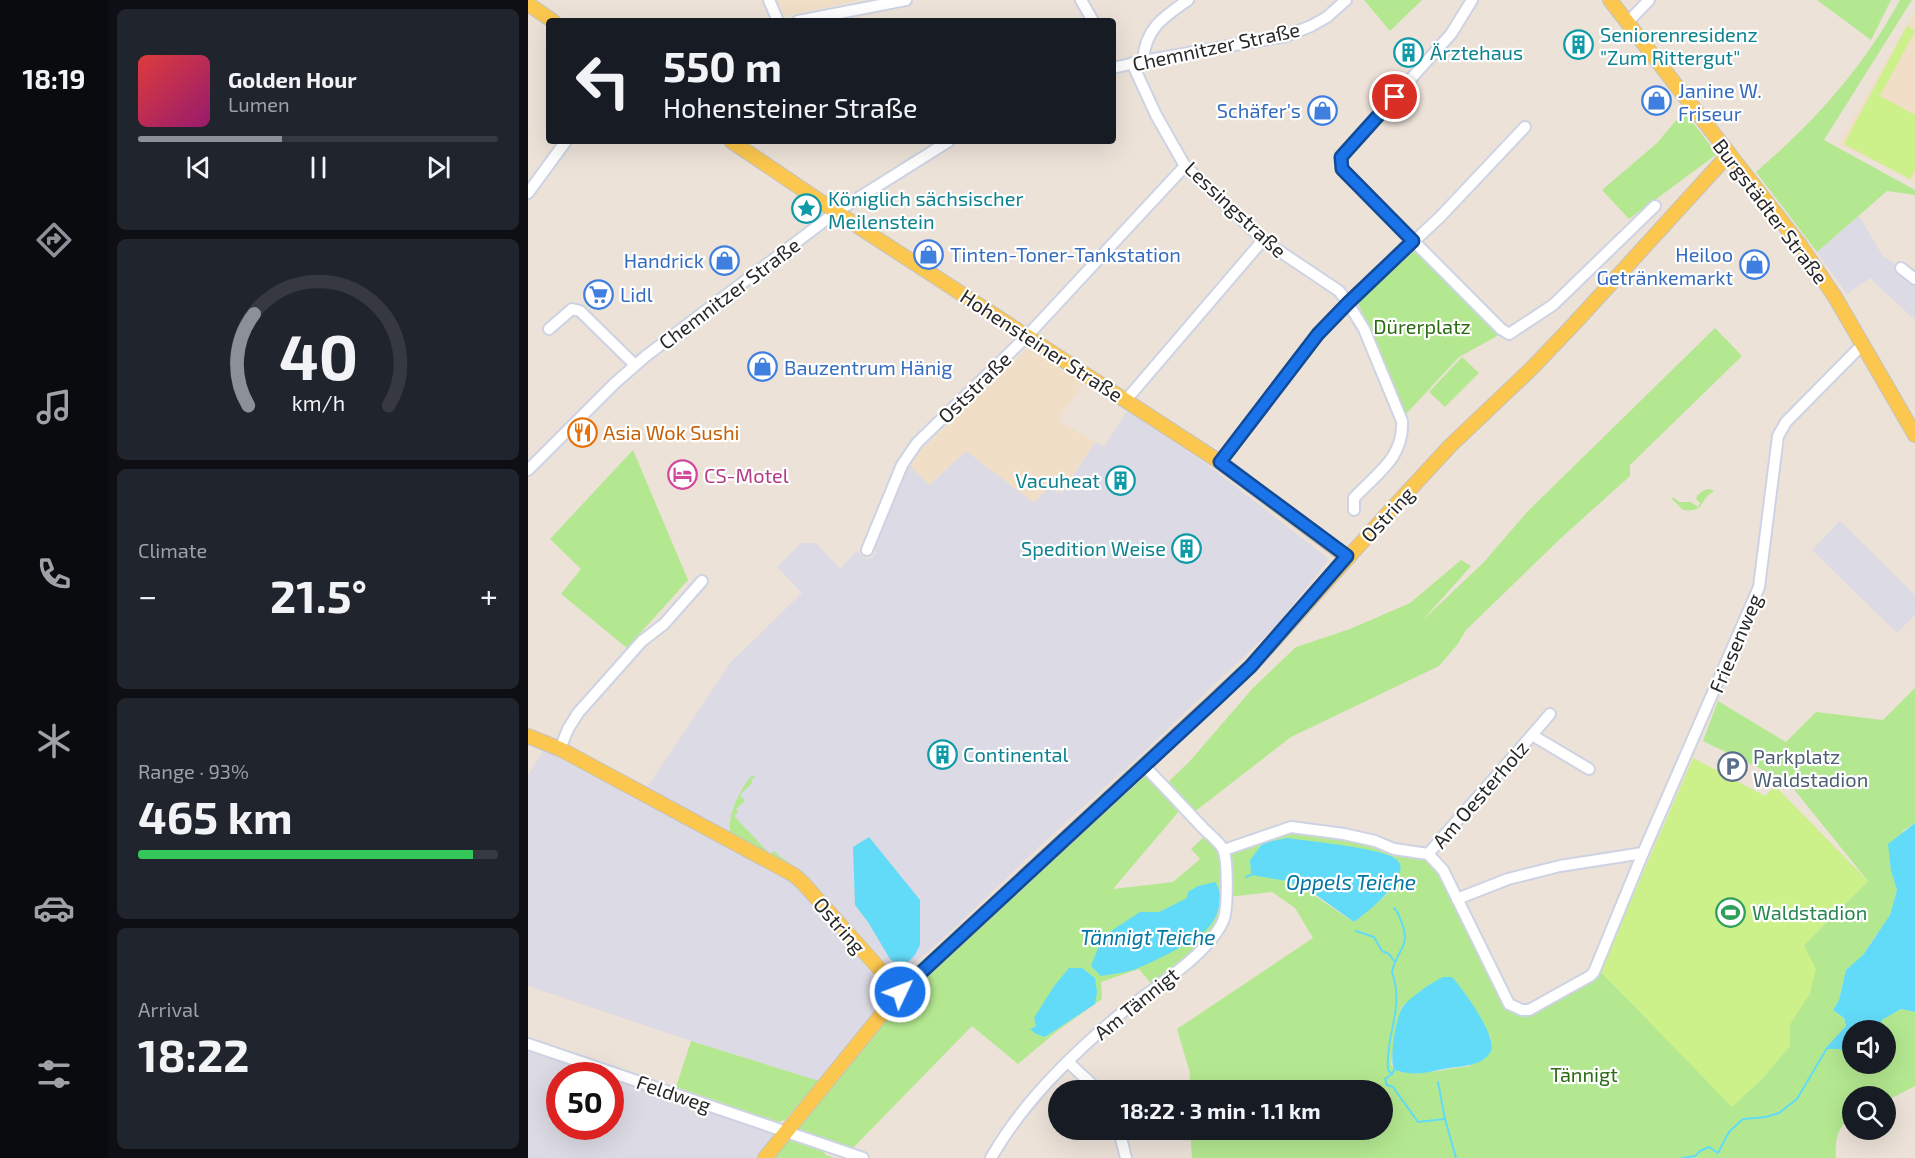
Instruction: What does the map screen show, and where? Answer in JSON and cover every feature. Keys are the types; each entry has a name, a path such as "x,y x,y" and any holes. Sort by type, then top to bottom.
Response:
{"main road":[{"name":"Burgstädter Straße","path":"1610,0 1800,245 1835,297 1862,345 1911,418 1915,435"},
{"path":"528,4 549,18"},
{"name":"Hohensteiner Straße","path":"735,144 1220,462 1347,556"},
{"name":"Ostring","path":"528,736 560,749 794,875 900,992 1251,666 1347,556 1450,446 1574,324 1729,154"},
{"path":"765,1158 900,992"}],"street":[{"path":"769,0 777,18"},
{"path":"813,18 906,0"},
{"path":"1081,0 1091,18"},
{"path":"1143,61 1147,38 1155,26 1188,0"},
{"name":"Chemnitzer Straße","path":"1116,67 1286,36 1327,17 1346,0"},
{"path":"1472,0 1451,34 1341,157 1342,169 1501,329 1509,334 1553,305 1655,206"},
{"path":"1627,23 1649,0"},
{"name":"Lessingstraße","path":"1132,63 1156,115 1185,166 1263,240 1339,291 1348,303"},
{"path":"1220,462 1318,334 1413,241 1440,218 1526,127"},
{"path":"528,193 564,144"},
{"name":"Chemnitzer Straße","path":"528,470 635,365 836,212 943,144"},
{"name":"Oststraße","path":"867,550 902,465 917,443 1028,335 1185,166"},
{"path":"1126,400 1263,240"},
{"path":"1900,268 1915,278"},
{"path":"1348,303 1364,330 1402,421 1402,430 1395,455 1354,498 1354,510"},
{"path":"549,329 572,309 580,311 635,365"},
{"name":"Friesenweg","path":"1643,853 1760,587 1778,436 1786,422 1797,410 1862,345"},
{"path":"560,749 578,713 642,641 664,624 702,581"},
{"name":"Am Oesterholz","path":"1428,854 1550,714"},
{"name":"Am Oesterholz","path":"1532,735 1589,769"},
{"path":"1144,766 1224,850"},
{"name":"Am Oesterholz","path":"1224,850 1291,827 1344,834 1375,841 1394,849 1428,854 1443,870 1509,1004 1515,1009 1529,1010 1594,972 1643,853"},
{"name":"Am Tännigt","path":"991,1158 1018,1116 1068,1062 1113,1020 1200,950 1217,931 1227,910 1224,850"},
{"path":"1457,899 1508,879 1560,866 1643,853"},
{"name":"Feldweg","path":"528,1044 786,1131"},
{"path":"1068,1062 1087,1080"},
{"path":"786,1131 863,1158"},
{"path":"1121,1140 1125,1158"}],"shaded area":[{"path":"776,0 862,0 783,16"},
{"path":"1915,11 1915,182 1839,144"},
{"path":"1859,216 1883,256 1915,279 1915,320 1870,278 1847,294 1817,252"},
{"path":"1031,348 1083,383 1058,420 1095,442 1061,493 1050,486 1034,503 966,451 929,485 910,465 918,453 1027,349"},
{"path":"1127,411 1209,466 1329,559 1277,625 1134,761 906,970 899,971 889,966 806,879 645,790 731,662 802,593 777,567 801,543 816,543 840,569 857,551 864,558 870,559 876,553 875,541 910,465 930,485 966,450 1062,493 1095,442 1104,447"},
{"path":"1840,521 1915,595 1915,615 1897,633 1812,550"},
{"path":"544,750 787,880 805,892 881,985 883,991 878,1005 848,1047 819,1081 528,986 528,775"},
{"path":"528,1044 578,1062 546,1062 546,1140 624,1140 624,1078 779,1134 758,1158 528,1158"}],"green space":[{"path":"1364,0 1422,0 1390,31"},
{"path":"1817,0 1891,0 1871,40"},
{"path":"1900,0 1912,0 1824,140 1915,190 1915,195 1887,191 1817,252 1756,172 1818,113 1854,71 1886,25"},
{"path":"1907,26 1915,31 1880,96 1915,115 1915,170 1910,179 1844,144"},
{"path":"1684,111 1717,154 1629,219 1602,190 1657,143"},
{"name":"Dürerplatz","path":"1413,248 1499,335 1459,357 1406,414 1358,303"},
{"path":"1715,328 1742,356 1630,465 1630,476 1560,539 1466,630 1457,645 1439,666 1291,737 1193,813 1167,783 1190,761 1253,688 1296,647 1350,629 1410,603 1461,560 1471,566 1421,622 1484,562 1527,512"},
{"path":"1462,357 1479,373 1445,407 1429,392"},
{"path":"633,450 688,580 627,648 561,594 581,569 550,539"},
{"path":"1709,489 1713,492 1699,507 1695,509 1683,510 1672,499 1673,497 1679,502 1691,502 1698,507 1700,503 1696,499 1698,495"},
{"name":"Tännigt","path":"1915,688 1915,823 1903,831 1890,858 1891,871 1897,890 1889,919 1863,955 1846,971 1839,1000 1833,1010 1844,1018 1842,1031 1826,1049 1842,1050 1842,1074 1896,1074 1896,1020 1881,1020 1901,1009 1915,1012 1915,1086 1896,1096 1896,1086 1842,1086 1842,1127 1838,1135 1836,1158 1192,1158 1191,1140 1393,1140 1393,1080 1190,1080 1190,1073 1177,1029 1313,938 1295,908 1272,892 1227,897 1217,931 1155,988 1139,969 1101,982 1102,999 1056,1032 1018,1064 972,1026 850,1151 797,1129 881,1025 947,957 1146,775 1180,810 1113,889 1173,882 1200,859 1191,849 1206,835 1224,850 1291,827 1428,854 1443,870 1509,1004 1522,1010 1600,971 1732,1106 1762,1079 1789,1046 1790,1024 1810,993 1804,945 1868,881 1788,782 1703,741 1718,701 1786,742 1816,712 1883,720","holes":["1276,878 1396,882 1384,897 1354,922 1307,891","1188,898 1133,970 1101,976 1140,912 1159,912","1054,986 1095,1004 1045,1037 1031,1029 1036,1026","1410,1001 1483,1025 1491,1038 1470,1066 1423,1073 1394,1070 1391,1064 1400,1012 1402,1006"]},
{"name":"Waldstadion","path":"1693,758 1765,796 1775,786 1868,881 1804,945 1816,969 1810,993 1790,1024 1790,1046 1762,1079 1732,1107 1600,971"},
{"path":"752,775 755,777 752,783 740,795 745,801 736,809 738,812 734,816 770,854 774,851 806,875 810,879 808,881 731,834 732,811 739,794"},
{"path":"691,1041 819,1081 785,1120 778,1122 676,1087"},
{"path":"790,1137 819,1148 826,1155 834,1158 772,1158"}],"water":[{"path":"1915,823 1915,1012 1901,1009 1882,1020 1844,1020 1833,1010 1839,1000 1846,970 1863,955 1890,915 1897,890 1891,871 1888,844"},
{"path":"869,837 920,900 920,945 908,962 897,964 890,959 855,905 853,847"},
{"name":"Oppels Teiche","path":"1287,838 1361,848 1388,855 1396,859 1400,866 1399,874 1387,894 1354,922 1316,895 1287,881 1251,875 1250,860 1263,843"},
{"name":"Tännigt Teiche","path":"1215,882 1220,900 1215,919 1193,940 1161,958 1129,971 1101,976 1091,966 1100,943 1111,931 1140,912 1159,912 1187,898 1188,892 1198,886"},
{"name":"Tännigt Teiche","path":"1069,968 1082,968 1095,978 1097,992 1095,1004 1045,1037 1036,1034 1030,1029 1036,1026 1034,1018 1054,986"},
{"path":"1443,977 1452,977 1478,1014 1490,1037 1492,1046 1490,1053 1482,1061 1466,1066 1416,1073 1394,1070 1393,1047 1401,1010 1417,993"},
{"path":"1842,1030 1842,1050 1825,1049"}],"waterway":[{"path":"1246,877 1251,875"},
{"path":"1392,1074 1388,1070 1389,1045 1396,1010 1392,972 1405,937 1401,921 1394,908"},
{"path":"1356,931 1374,937 1382,951 1389,954 1394,961"},
{"path":"1682,1158 1695,1156 1709,1147 1718,1153 1729,1132 1743,1119 1766,1117 1779,1113 1797,1099 1827,1048"},
{"path":"1394,1070 1385,1079 1387,1085 1393,1087 1418,1122 1445,1119"},
{"path":"1438,1082 1456,1158"}],"place":[{"name":"Seniorenresidenz \"Zum Rittergut\"","path":"1579,45"},
{"name":"Ärztehaus","path":"1409,52"},
{"name":"Janine W. Friseur","path":"1657,101"},
{"name":"Schäfer's","path":"1322,110"},
{"name":"Königlich sächsischer Meilenstein","path":"807,209"},
{"name":"Tinten-Toner-Tankstation","path":"929,254"},
{"name":"Handrick","path":"725,260"},
{"name":"Heiloo Getränkemarkt","path":"1754,265"},
{"name":"Lidl","path":"599,294"},
{"name":"Bauzentrum Hänig","path":"763,367"},
{"name":"Asia Wok Sushi","path":"582,432"},
{"name":"CS-Motel","path":"683,475"},
{"name":"Vacuheat","path":"1121,480"},
{"name":"Spedition Weise","path":"1187,548"},
{"name":"Continental","path":"942,754"},
{"name":"Parkplatz Waldstadion","path":"1732,767"},
{"name":"Waldstadion","path":"1731,912"}],"route":[{"path":"900,992 1251,666 1347,556 1220,462 1318,334 1413,241 1342,169 1341,157 1395,97"}]}
